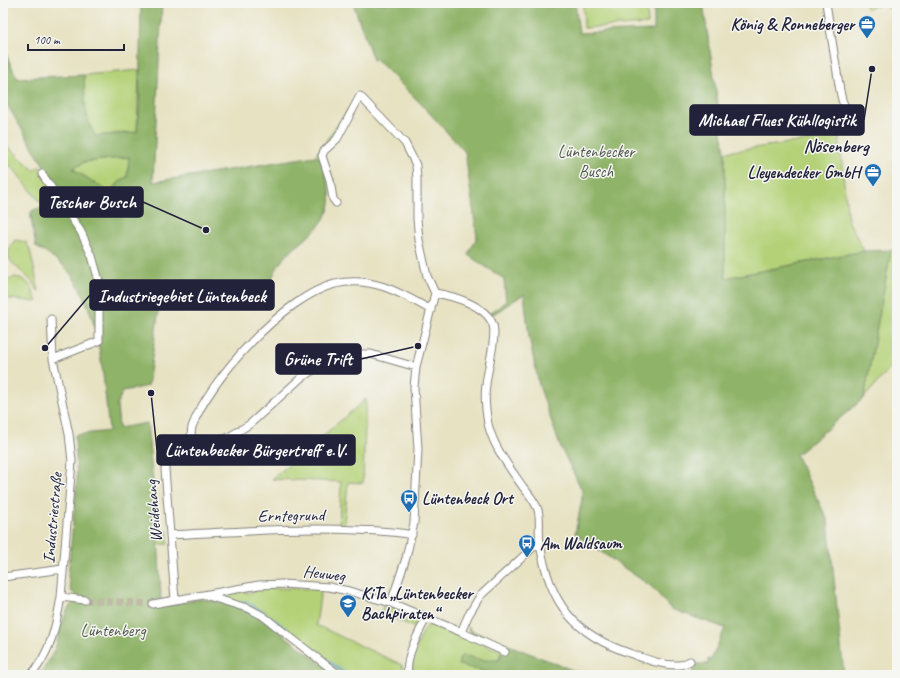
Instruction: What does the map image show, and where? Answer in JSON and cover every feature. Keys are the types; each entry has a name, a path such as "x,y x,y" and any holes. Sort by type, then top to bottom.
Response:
{"street":[{"path":"826,3 841,95 853,125"},
{"path":"336,203 333,199 330,180 322,156 324,151 337,139 360,96 405,143 416,165 419,240 427,276 435,293 416,367 414,388 418,449 414,522 412,535 391,603"},
{"path":"42,174 81,232 92,256 99,281 99,341 53,359"},
{"path":"193,451 190,435 192,427 201,406 227,370 258,336 279,316 315,291 335,284 356,281 373,283 398,291 431,310"},
{"path":"435,293 450,295 484,312 489,317 493,326 494,336 485,398 488,424 501,456 534,502 538,511 539,542 548,578 555,594 570,617 584,631 610,647 656,662 679,666 690,661"},
{"name":"Industriestraße","path":"31,675 40,664 50,646 58,616 61,597 72,461 69,434 53,359 51,319"},
{"name":"Weidehang","path":"175,600 165,469 166,463 171,459 227,438 250,424 302,377 327,362 352,354 371,354 416,367"},
{"name":"Erntegrund","path":"170,535 306,529 342,529 412,535"},
{"path":"461,632 470,611 480,596 539,542"},
{"path":"3,577 63,569"},
{"name":"Heuweg","path":"153,604 259,585 309,585 329,587 391,603 505,652"},
{"path":"206,595 250,609 263,616 339,675"},
{"path":"61,597 85,600"},
{"path":"408,675 407,666 409,657 426,618"}],"green space":[{"name":"Lüntenberg","path":"141,3 162,3 153,182 315,156 320,158 330,191 328,211 317,228 280,263 272,278 272,290 262,295 243,296 218,303 213,298 188,305 174,299 159,308 148,386 123,391 117,404 119,428 147,423 158,532 161,600 153,600 152,607 201,599 234,605 259,616 336,675 39,675 53,652 65,615 68,609 76,601 77,596 71,591 68,576 77,481 75,435 109,431 99,349 95,328 89,309 81,290 70,273 50,255 36,247 31,212 44,207 55,198 79,224 3,98 3,45 17,78 84,75 85,104 88,122 95,136 137,132 139,109","holes":["129,157 127,177 109,192 73,169 84,162"]},
{"name":"Lüntenbecker Busch","path":"353,3 575,3 579,33 654,30 654,3 703,3 725,152 725,278 864,251 891,250 864,398 796,455 828,521 844,675 691,675 697,664 708,664 708,659 711,660 725,628 671,609 652,587 575,534 582,499 582,490 560,446 539,385 529,337 524,294 492,315 490,313 506,302 504,279 468,255 477,237 465,152 423,106 378,61 373,60"},
{"path":"583,3 647,3 648,24 584,28"},
{"path":"864,3 897,3 897,17 891,9 882,4 867,9"},
{"path":"139,70 137,132 95,136 88,122 85,104 84,75"},
{"path":"353,103 335,139 320,158 315,156"},
{"path":"839,136 848,220 864,251 725,278 725,152"},
{"path":"3,142 34,170 40,166 55,192 80,227 44,207 12,167 3,162"},
{"path":"130,157 127,177 109,192 73,169 84,162"},
{"path":"15,240 26,242 30,250 39,291 8,257 10,247"},
{"path":"891,250 897,250 897,360 864,398"},
{"path":"15,277 28,283 37,302 3,298 3,283"},
{"path":"366,399 363,483 348,482 344,525 339,526 341,482 272,479"},
{"path":"168,531 168,544 158,545 158,532"},
{"path":"244,589 245,593 255,592 255,589 321,589 316,625 402,665 405,675 344,675 272,620 221,597 221,595"},
{"path":"384,604 417,618 419,624 417,629 381,612"},
{"path":"433,624 502,651 498,660 495,675 412,675 414,656 418,643 427,626"},
{"path":"469,627 470,630 585,675 492,675 459,665 459,659 463,655 482,660 499,660 504,648 472,634 468,630"}],"waterway":[{"path":"241,602 248,603 264,612 347,675"}],"tunnel":[{"path":"85,600 153,604"}],"place":[{"name":"König & Ronneberger","path":"867,39"},
{"name":"Michael Flues Kühllogistik","path":"872,69"},
{"name":"Lleyendecker GmbH","path":"873,187"},
{"name":"Tescher Busch","path":"206,230"},
{"name":"Grüne Trift","path":"418,346"},
{"name":"Industriegebiet Lüntenbeck","path":"45,348"},
{"name":"Lüntenbecker Bürgertreff e.V.","path":"151,393"},
{"name":"Lüntenbeck Ort","path":"409,513"},
{"name":"Am Waldsaum","path":"527,558"},
{"name":"KiTa „Lüntenbecker Bachpiraten“","path":"348,618"}],"district":[{"name":"Nösenberg","path":"836,146"}]}
